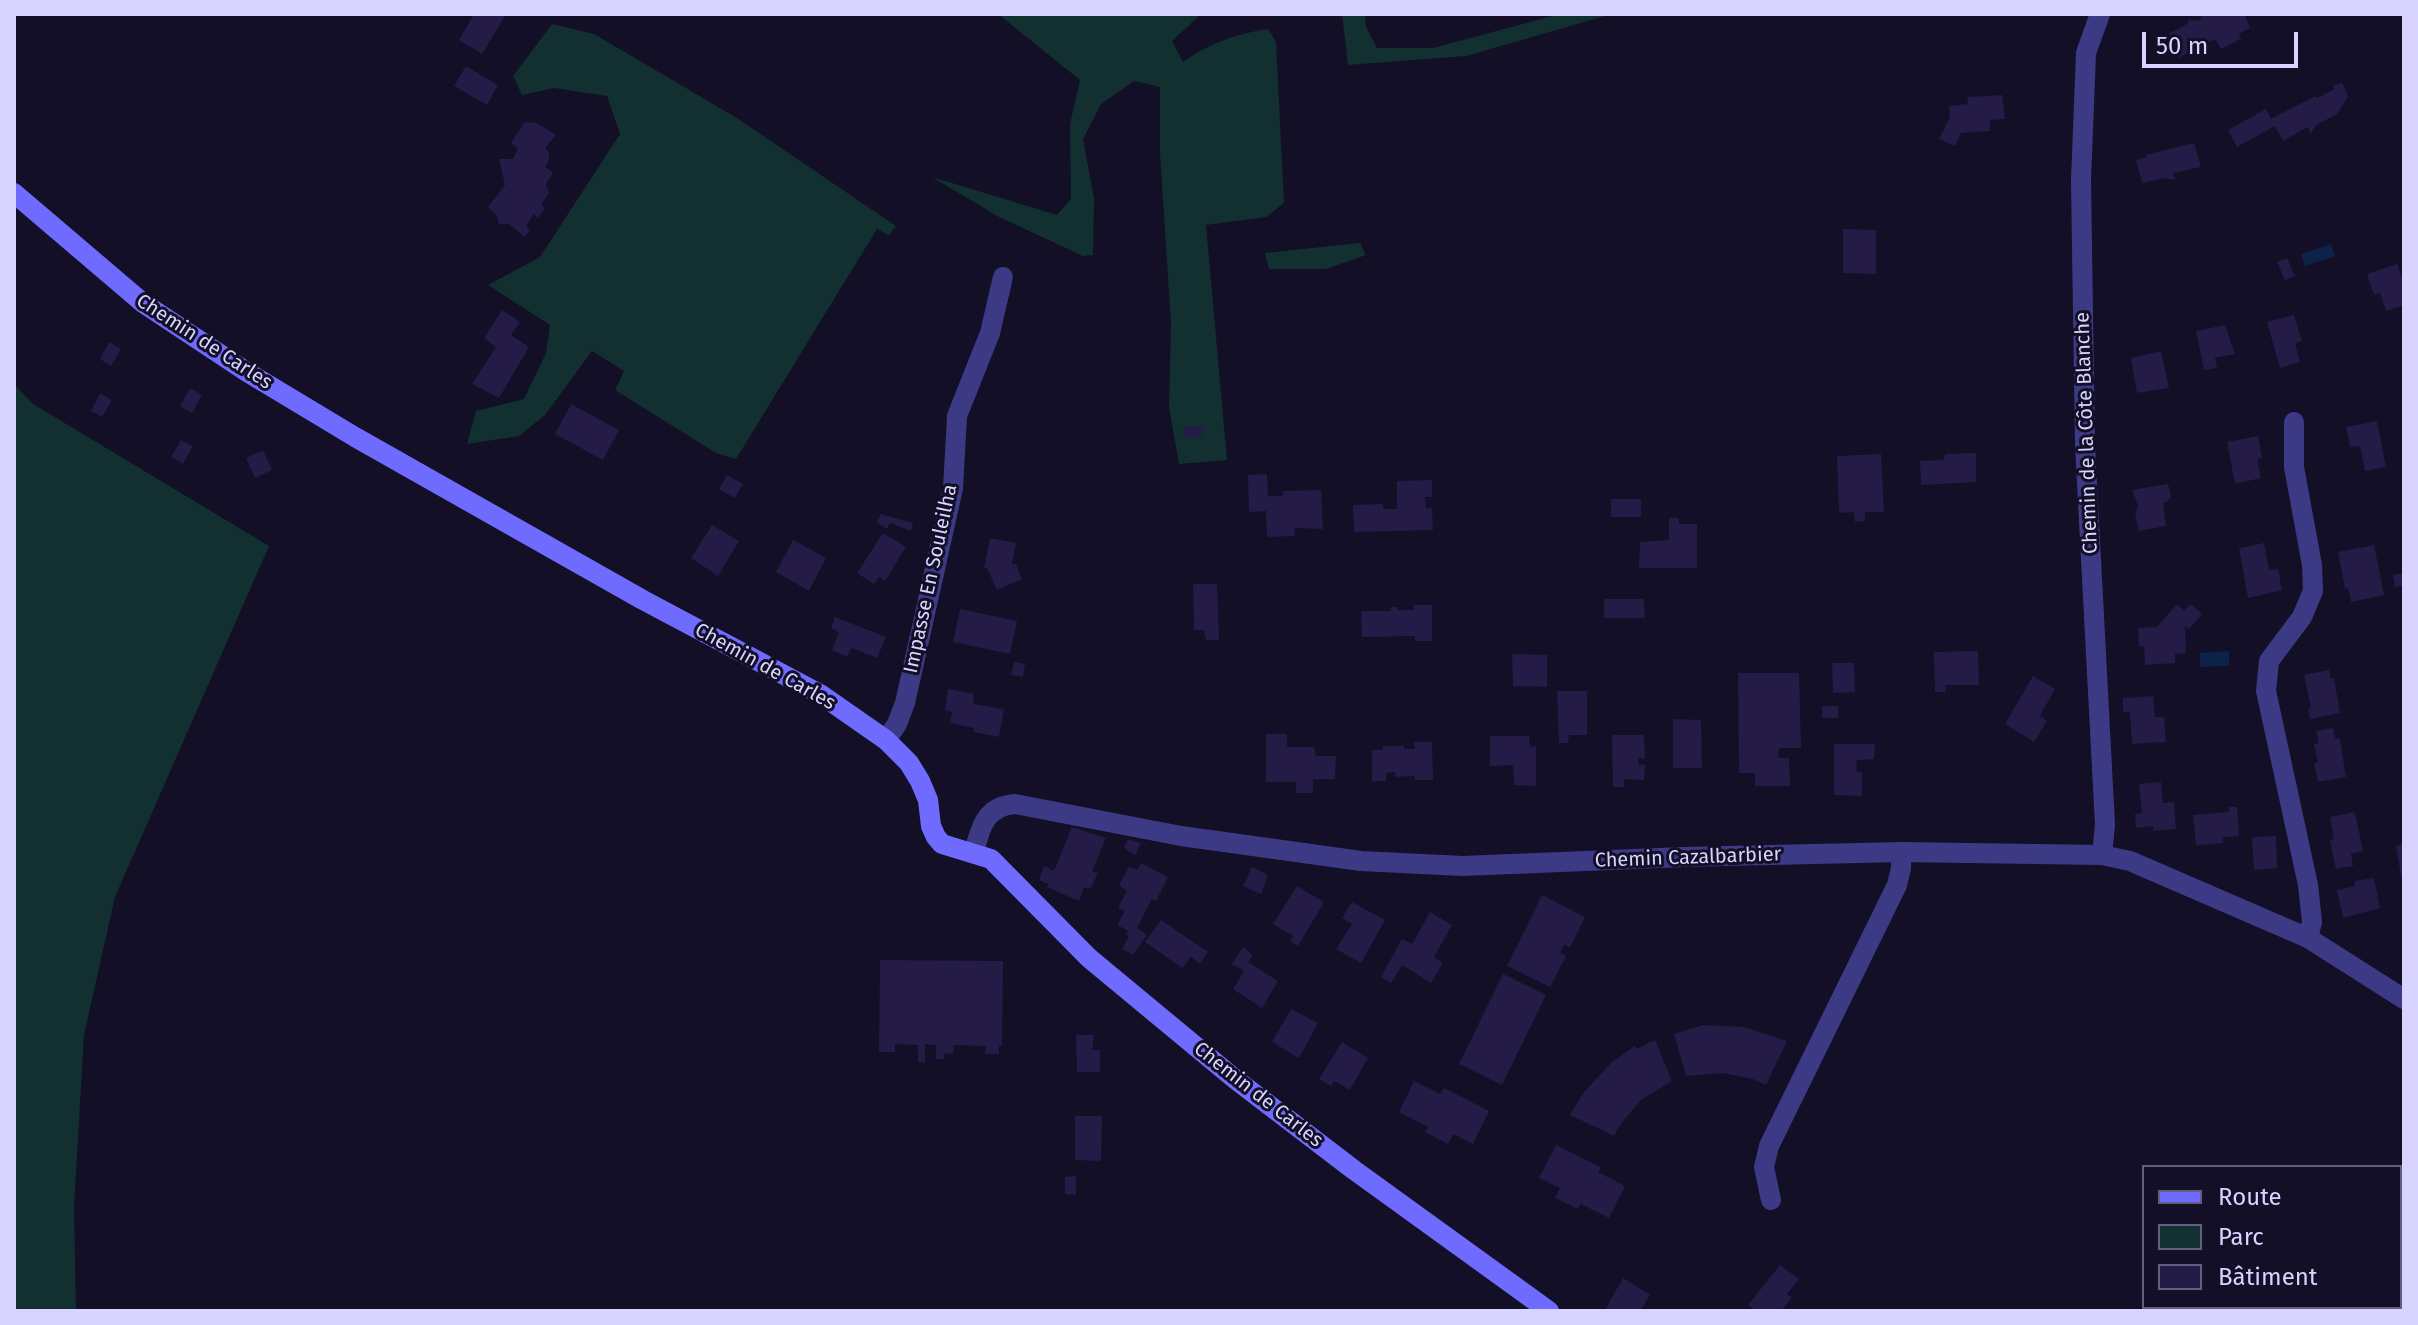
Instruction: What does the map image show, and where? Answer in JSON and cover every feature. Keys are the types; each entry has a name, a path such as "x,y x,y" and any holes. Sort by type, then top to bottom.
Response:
{"street":[{"name":"Chemin de la Côte Blanche","path":"2100,14 2086,53 2081,180 2085,445 2105,825 2102,855"},
{"name":"Chemin de Carles","path":"14,193 143,303 247,372 616,585 820,694 886,740 909,763 920,781 928,800 936,837 952,848 991,859 1089,958 1235,1079 1366,1179 1549,1311"},
{"name":"Impasse En Souleilha","path":"886,740 897,724 905,703 944,532 953,488 957,416 990,333 1003,277"},
{"path":"2294,422 2294,467 2312,565 2313,591 2302,617 2269,661 2266,691 2308,885 2312,922 2308,938"},
{"name":"Chemin Cazalbarbier","path":"974,853 987,816 1000,805 1015,804 1181,836 1376,861 1508,865 1901,852 2102,855 2130,861 2308,938 2404,999"},
{"path":"1771,1200 1764,1167 1769,1146 1897,885 1901,852"}],"green space":[{"path":"998,14 1201,14 1172,41 1183,62 1213,45 1256,31 1268,29 1276,42 1284,203 1266,217 1206,225 1227,460 1179,464 1169,407 1171,324 1160,152 1160,87 1134,81 1101,104 1083,139 1094,198 1093,255 1083,256 999,217 932,177 1057,215 1071,199 1070,124 1080,80"},
{"path":"1342,14 1365,14 1366,27 1377,48 1433,48 1560,14 1612,14 1466,56 1348,65"},
{"path":"552,24 594,34 737,118 896,226 889,235 877,229 736,459 716,453 615,390 624,371 592,351 545,415 519,436 467,444 476,411 524,399 546,353 550,325 488,285 540,257 620,134 607,96 554,88 522,95 513,76"},
{"path":"1360,243 1366,255 1326,269 1269,269 1265,253"},
{"path":"14,384 33,404 269,546 115,897 84,1035 74,1206 76,1311 14,1311"}],"water":[{"path":"2331,244 2335,256 2305,266 2301,254"},
{"path":"2229,651 2229,666 2200,667 2200,653"}],"building":[{"path":"474,14 506,14 482,54 459,40"},
{"path":"2199,14 2244,14 2250,28 2239,34 2241,39 2221,49 2215,39 2178,58 2166,35 2187,24 2189,19 2202,19"},
{"path":"466,66 498,85 487,105 454,86"},
{"path":"2342,82 2348,96 2337,114 2316,125 2311,134 2308,127 2283,141 2275,126 2237,147 2228,130 2266,109 2271,119 2335,89 2333,86"},
{"path":"2002,95 2005,119 1990,120 1990,131 1961,133 1955,146 1939,139 1950,117 1949,106 1968,104 1967,97"},
{"path":"525,122 537,123 556,135 545,148 549,152 549,160 545,167 553,173 546,184 549,193 541,205 545,208 538,218 533,214 526,227 530,230 525,237 509,224 499,224 497,216 488,207 505,185 499,159 513,159 518,149 511,143"},
{"path":"2194,143 2201,167 2173,173 2175,180 2165,178 2142,183 2136,160"},
{"path":"1843,229 1876,230 1876,274 1843,273"},
{"path":"2287,258 2295,276 2285,280 2277,262"},
{"path":"2397,264 2404,284 2404,305 2386,311 2380,293 2374,295 2367,274"},
{"path":"502,310 520,322 511,335 529,347 499,398 472,384 496,347 484,338"},
{"path":"2294,315 2302,341 2295,343 2300,362 2280,368 2267,322"},
{"path":"2225,325 2235,354 2215,358 2217,368 2204,370 2196,331"},
{"path":"109,342 121,349 111,366 100,359"},
{"path":"2161,351 2169,388 2137,393 2131,358"},
{"path":"190,388 202,395 192,413 180,406"},
{"path":"100,393 112,400 102,417 91,411"},
{"path":"571,404 619,430 603,460 555,434"},
{"path":"2377,421 2386,467 2365,471 2360,446 2350,447 2346,427"},
{"path":"1184,426 1203,426 1202,437 1183,437"},
{"path":"2258,436 2262,458 2257,459 2261,478 2235,484 2227,442"},
{"path":"181,440 193,446 183,464 171,457"},
{"path":"263,450 272,470 255,478 246,458"},
{"path":"1976,453 1976,482 1921,485 1920,461 1944,460 1945,454"},
{"path":"1881,454 1884,512 1865,512 1865,521 1855,522 1854,512 1839,513 1837,456"},
{"path":"1267,474 1268,496 1283,496 1283,491 1321,490 1323,529 1294,528 1295,536 1267,537 1266,511 1249,512 1248,475"},
{"path":"727,475 743,484 735,498 719,489"},
{"path":"1432,480 1432,497 1425,497 1426,508 1432,508 1433,530 1354,532 1353,505 1383,504 1383,509 1397,509 1397,481"},
{"path":"2168,484 2171,496 2163,503 2166,526 2139,531 2135,515 2138,506 2132,490"},
{"path":"1611,499 1641,499 1641,517 1611,517"},
{"path":"881,514 913,523 911,531 890,523 887,529 876,522"},
{"path":"1669,518 1679,518 1679,524 1697,524 1697,568 1639,568 1640,542 1669,540"},
{"path":"712,525 739,541 718,576 691,558"},
{"path":"883,533 906,547 885,581 879,577 874,584 857,573"},
{"path":"990,538 1016,543 1012,564 1016,564 1022,579 997,590 987,568 984,568"},
{"path":"793,540 826,558 809,591 776,572"},
{"path":"2264,543 2269,570 2278,569 2282,590 2248,598 2239,548"},
{"path":"2374,545 2384,595 2351,602 2348,588 2345,589 2338,552"},
{"path":"2404,573 2404,585 2395,587 2393,575"},
{"path":"1193,584 1217,584 1219,640 1206,640 1204,630 1194,630"},
{"path":"1604,599 1644,599 1645,618 1604,618"},
{"path":"2177,604 2184,610 2191,604 2202,614 2189,629 2185,626 2186,653 2175,654 2175,663 2145,665 2144,646 2139,646 2138,628 2157,627"},
{"path":"1414,605 1432,605 1432,641 1415,641 1415,636 1362,637 1361,611 1391,611 1391,607 1414,610"},
{"path":"960,609 1017,621 1010,654 953,642"},
{"path":"835,617 886,637 877,658 852,648 847,657 832,650 839,632 831,628"},
{"path":"1978,651 1979,685 1945,685 1946,692 1935,692 1934,652"},
{"path":"1512,654 1547,655 1547,687 1513,686"},
{"path":"1014,662 1025,664 1023,677 1011,675"},
{"path":"1832,663 1854,663 1855,692 1833,693"},
{"path":"2329,670 2331,679 2334,678 2340,713 2310,719 2308,709 2311,708 2304,675"},
{"path":"1738,673 1799,673 1801,748 1779,748 1778,758 1789,758 1790,786 1755,786 1755,773 1739,773"},
{"path":"2033,676 2055,689 2040,716 2047,721 2034,742 2005,724"},
{"path":"948,689 974,694 973,704 1004,709 999,737 950,723 952,712 945,710"},
{"path":"1557,691 1587,691 1587,735 1569,735 1568,743 1559,743"},
{"path":"2153,696 2155,717 2164,717 2166,742 2132,744 2130,712 2123,712 2123,698"},
{"path":"1822,706 1838,706 1838,718 1822,718"},
{"path":"1673,719 1701,720 1702,768 1673,768"},
{"path":"2333,728 2335,739 2340,739 2346,777 2318,782 2314,763 2318,763 2314,744 2319,743 2316,731"},
{"path":"1266,734 1287,734 1287,747 1314,747 1316,756 1336,756 1335,779 1313,779 1313,793 1296,793 1296,782 1266,782"},
{"path":"1612,735 1644,735 1645,759 1639,758 1638,764 1645,765 1644,780 1624,779 1624,787 1613,787"},
{"path":"1490,736 1529,736 1530,747 1536,746 1536,786 1514,785 1513,765 1490,766"},
{"path":"1414,742 1432,742 1433,780 1415,780 1415,776 1396,777 1395,772 1386,773 1386,781 1372,781 1372,750 1383,750 1383,746 1415,749"},
{"path":"1834,744 1875,744 1874,759 1857,760 1856,771 1862,772 1862,796 1834,795"},
{"path":"2161,782 2163,803 2174,802 2176,829 2153,831 2153,826 2136,828 2135,814 2142,813 2139,784"},
{"path":"2229,807 2237,807 2239,836 2222,837 2223,843 2196,845 2193,815 2229,812"},
{"path":"2355,812 2363,851 2351,854 2353,866 2336,869 2330,840 2334,839 2330,817"},
{"path":"1072,827 1106,838 1092,871 1098,873 1090,889 1084,887 1079,901 1047,887 1048,884 1039,880 1044,866 1054,871"},
{"path":"2276,836 2277,868 2254,870 2252,837"},
{"path":"1128,839 1141,843 1135,855 1124,848"},
{"path":"2404,844 2404,881 2402,882 2396,845"},
{"path":"1141,863 1168,877 1137,928 1147,935 1133,955 1122,949 1129,936 1126,935 1128,931 1117,925 1125,911 1118,908 1127,890 1119,886 1129,866 1137,870"},
{"path":"1252,867 1268,875 1261,894 1243,886"},
{"path":"2374,878 2380,908 2343,918 2337,890 2355,886 2355,881"},
{"path":"1297,886 1324,902 1298,946 1290,941 1293,936 1273,924"},
{"path":"1542,895 1585,917 1570,948 1564,945 1560,953 1566,956 1550,987 1507,966"},
{"path":"1352,902 1385,920 1361,963 1336,949 1352,924 1342,918"},
{"path":"1430,912 1452,925 1434,957 1443,963 1431,983 1402,965 1391,983 1381,977 1402,939 1412,944"},
{"path":"1161,920 1208,952 1200,964 1191,957 1182,968 1145,942"},
{"path":"1243,947 1253,955 1248,962 1278,981 1262,1008 1233,989 1244,971 1232,964"},
{"path":"880,960 1003,961 1002,1046 999,1046 999,1054 985,1054 986,1046 954,1045 953,1053 944,1054 944,1059 936,1059 936,1045 925,1044 925,1063 918,1062 918,1045 895,1044 895,1052 879,1052"},
{"path":"1503,974 1546,995 1502,1085 1459,1064"},
{"path":"1291,1009 1318,1023 1299,1058 1272,1042"},
{"path":"1703,1025 1744,1027 1787,1041 1766,1085 1723,1073 1686,1076 1674,1034"},
{"path":"1076,1035 1094,1035 1092,1050 1100,1050 1100,1072 1077,1072"},
{"path":"1655,1040 1672,1081 1641,1100 1614,1136 1570,1115 1584,1092 1612,1062 1635,1046 1637,1049"},
{"path":"1342,1042 1368,1058 1350,1090 1334,1081 1331,1086 1319,1079"},
{"path":"1414,1081 1441,1094 1444,1088 1489,1111 1473,1144 1453,1134 1448,1144 1425,1132 1428,1127 1399,1112"},
{"path":"1075,1116 1102,1116 1101,1161 1075,1160"},
{"path":"1556,1145 1601,1167 1598,1172 1625,1186 1609,1218 1581,1204 1578,1209 1555,1198 1560,1188 1539,1178"},
{"path":"1076,1176 1076,1195 1065,1194 1065,1177"},
{"path":"1780,1265 1799,1279 1787,1294 1792,1297 1781,1311 1755,1311 1748,1305"},
{"path":"1623,1278 1650,1295 1640,1311 1612,1311 1606,1308"}]}
